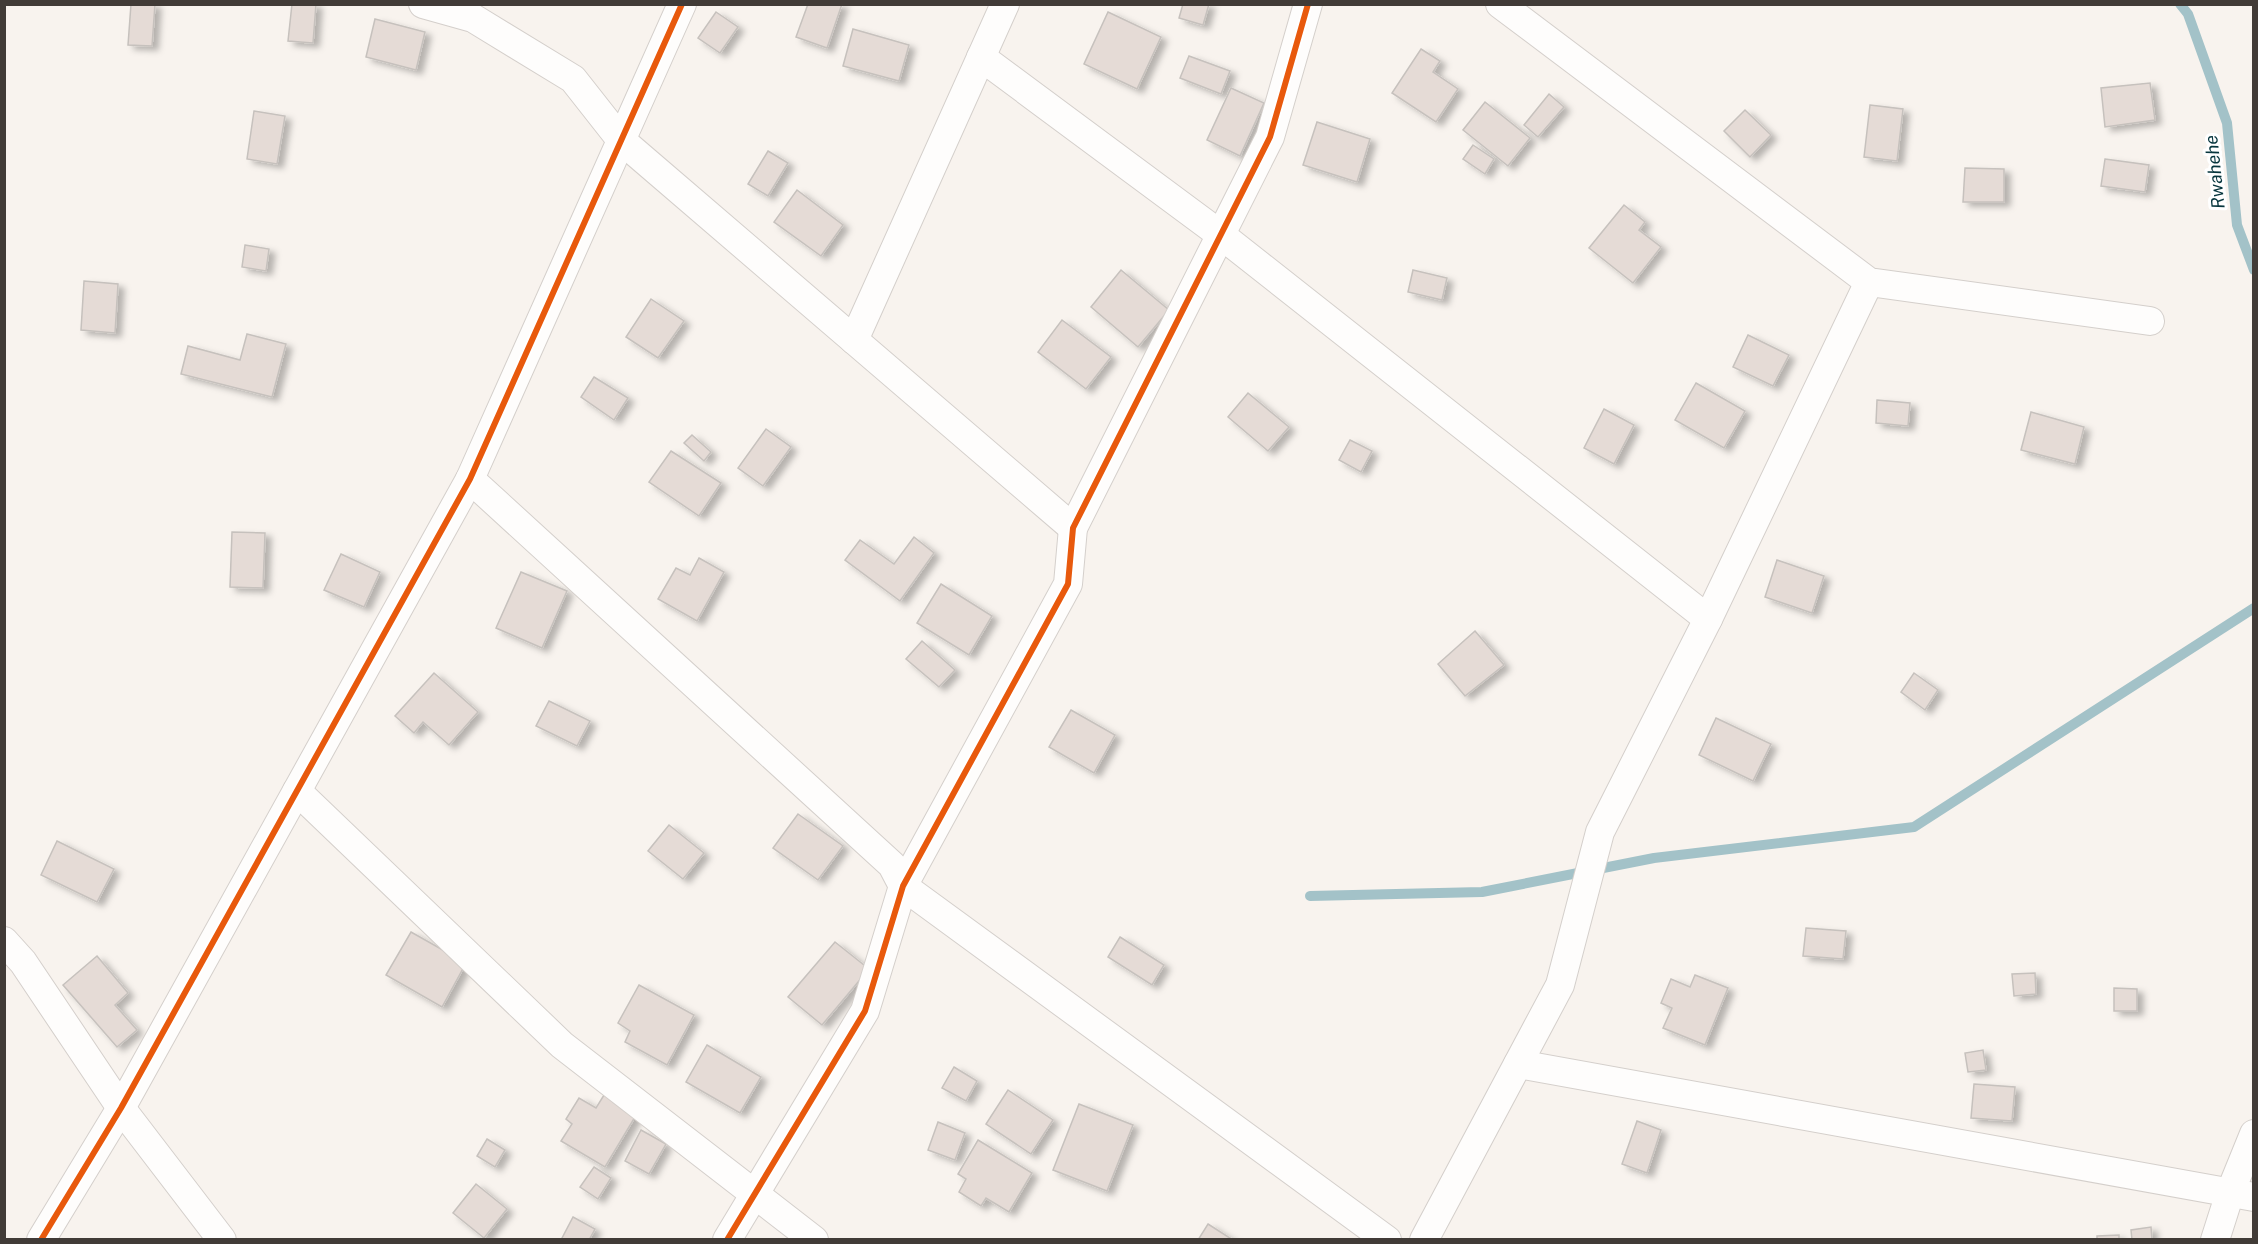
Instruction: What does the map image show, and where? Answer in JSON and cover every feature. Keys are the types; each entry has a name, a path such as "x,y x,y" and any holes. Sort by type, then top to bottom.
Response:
{"street":[{"path":"423,4 473,18 573,79 621,140 1073,528"},
{"path":"40,1239 121,1108 470,478 682,4"},
{"path":"854,340 1005,4"},
{"path":"728,1239 865,1011 903,886 1068,584 1073,528 1270,138 1308,4"},
{"path":"1500,4 1869,282 2150,321"},
{"path":"981,57 1221,235 1708,619"},
{"path":"1424,1239 1560,985 1600,832 1708,619 1869,282"},
{"path":"470,478 892,865 903,886 1387,1239"},
{"path":"297,791 562,1045 814,1239"},
{"path":"4,941 23,962 121,1108 222,1239"},
{"path":"1518,1064 2242,1195"},
{"path":"2215,1239 2242,1195 2253,1134"}],"building":[{"path":"131,4 155,4 152,46 128,45"},
{"path":"292,4 316,4 313,43 288,41"},
{"path":"808,4 842,4 827,48 796,37"},
{"path":"1183,4 1209,4 1203,25 1179,18"},
{"path":"716,12 738,27 720,53 698,38"},
{"path":"1108,12 1161,37 1137,89 1084,64"},
{"path":"375,19 425,32 416,70 366,57"},
{"path":"853,29 909,45 899,81 843,66"},
{"path":"1421,49 1440,61 1433,72 1458,89 1436,122 1392,93"},
{"path":"1189,56 1230,71 1221,94 1180,78"},
{"path":"2150,83 2155,120 2105,127 2101,88"},
{"path":"1231,88 1264,103 1240,156 1207,140"},
{"path":"1549,94 1564,107 1538,137 1524,125"},
{"path":"1485,102 1530,138 1508,166 1463,130"},
{"path":"1870,105 1903,109 1897,161 1864,157"},
{"path":"1745,110 1771,135 1750,157 1724,131"},
{"path":"254,111 285,116 277,164 247,159"},
{"path":"1317,122 1370,139 1357,182 1303,165"},
{"path":"1473,145 1494,159 1485,174 1463,159"},
{"path":"768,151 788,163 768,196 748,184"},
{"path":"2105,159 2149,165 2145,192 2101,186"},
{"path":"1965,168 2004,169 2004,202 1963,202"},
{"path":"797,190 843,225 821,256 774,222"},
{"path":"1624,205 1645,222 1639,230 1661,247 1633,283 1589,248"},
{"path":"245,245 269,249 266,271 242,267"},
{"path":"1121,270 1169,310 1138,347 1091,307"},
{"path":"1413,270 1447,278 1442,300 1408,292"},
{"path":"84,281 118,284 115,333 81,330"},
{"path":"651,299 684,321 658,358 626,337"},
{"path":"1062,320 1111,357 1086,389 1038,352"},
{"path":"247,334 286,344 272,397 181,374 188,346 240,360"},
{"path":"1748,335 1789,355 1773,386 1733,367"},
{"path":"594,377 628,398 614,420 581,397"},
{"path":"1696,383 1745,411 1724,448 1675,420"},
{"path":"1248,393 1289,427 1268,451 1228,417"},
{"path":"1877,400 1910,403 1908,426 1876,423"},
{"path":"1604,409 1634,425 1614,464 1584,448"},
{"path":"2031,412 2084,427 2075,464 2021,450"},
{"path":"766,429 791,447 763,486 738,468"},
{"path":"692,435 711,452 704,461 684,443"},
{"path":"1350,440 1372,451 1361,472 1339,460"},
{"path":"671,451 721,483 699,516 649,482"},
{"path":"232,532 265,533 263,588 230,587"},
{"path":"914,537 934,553 900,601 845,560 860,540 894,564"},
{"path":"341,554 380,572 364,607 324,590"},
{"path":"699,558 724,572 697,621 658,599 676,568 690,575"},
{"path":"1777,560 1824,576 1812,613 1765,597"},
{"path":"521,572 567,591 542,648 496,628"},
{"path":"941,584 992,616 969,655 917,623"},
{"path":"1475,631 1504,665 1465,696 1438,664"},
{"path":"922,641 955,670 939,687 906,659"},
{"path":"434,673 478,712 449,745 423,722 414,733 395,716"},
{"path":"1914,673 1938,690 1925,710 1901,692"},
{"path":"549,701 590,721 577,746 536,726"},
{"path":"1071,710 1115,735 1094,773 1049,747"},
{"path":"1716,718 1771,744 1753,781 1699,755"},
{"path":"798,814 843,846 818,880 773,848"},
{"path":"669,825 704,853 683,879 648,851"},
{"path":"57,841 114,869 97,902 41,875"},
{"path":"1806,928 1846,931 1843,959 1803,956"},
{"path":"411,932 466,963 442,1007 386,975"},
{"path":"1120,937 1164,965 1152,985 1108,957"},
{"path":"835,942 869,969 822,1025 788,997"},
{"path":"97,956 128,993 115,1005 137,1030 117,1047 63,985"},
{"path":"2035,973 2036,994 2014,996 2012,974"},
{"path":"1695,975 1728,988 1705,1045 1663,1028 1672,1008 1661,1003 1671,979 1690,987"},
{"path":"639,985 694,1015 667,1065 625,1042 630,1031 618,1023"},
{"path":"2114,988 2137,989 2137,1011 2114,1011"},
{"path":"707,1045 761,1077 740,1113 686,1082"},
{"path":"1983,1050 1986,1070 1968,1072 1965,1053"},
{"path":"954,1067 977,1081 966,1101 942,1088"},
{"path":"1974,1084 2015,1087 2012,1121 1971,1118"},
{"path":"609,1087 641,1107 605,1167 561,1141 572,1124 566,1119 579,1098 596,1108"},
{"path":"1008,1090 1053,1120 1031,1154 986,1124"},
{"path":"1079,1104 1133,1125 1107,1191 1053,1170"},
{"path":"1637,1121 1661,1130 1647,1173 1622,1164"},
{"path":"938,1122 965,1133 955,1160 928,1150"},
{"path":"641,1130 666,1144 649,1174 625,1161"},
{"path":"487,1139 505,1150 495,1167 477,1156"},
{"path":"978,1140 1032,1173 1009,1212 986,1198 981,1206 959,1192 966,1179 958,1174"},
{"path":"594,1167 611,1178 598,1199 580,1187"},
{"path":"476,1184 507,1209 484,1238 453,1213"},
{"path":"573,1217 595,1229 589,1240 561,1240"},
{"path":"1208,1224 1233,1240 1198,1240"},
{"path":"2151,1227 2152,1240 2132,1240 2131,1230"},
{"path":"2119,1235 2119,1240 2097,1240 2097,1236"}],"waterway":[{"name":"Rwahehe","path":"2180,4 2188,14 2227,123 2237,225 2254,270"},
{"path":"1310,896 1482,892 1654,858 1914,827 2254,608"}],"cycle path":[{"path":"41,1240 121,1108 470,479 682,4"},
{"path":"727,1240 865,1011 903,886 1068,584 1073,528 1270,137 1308,4"}]}
